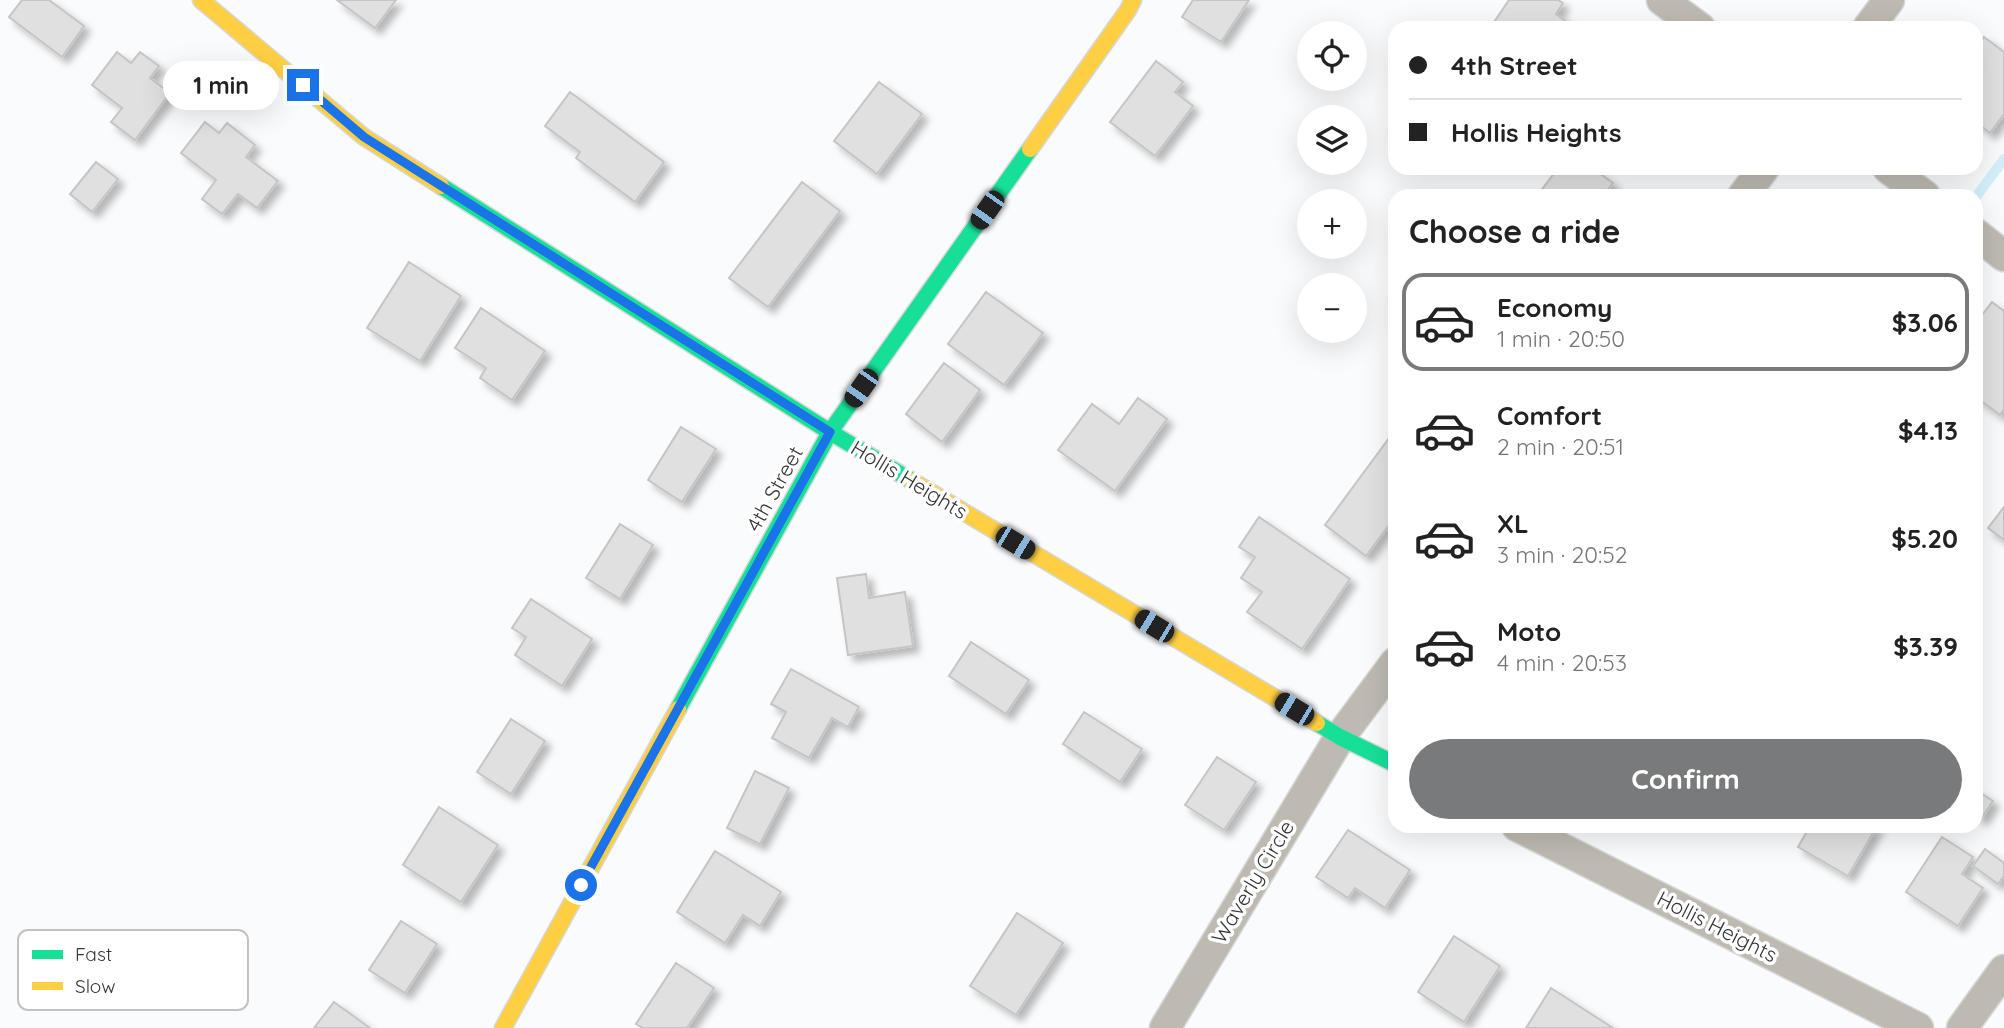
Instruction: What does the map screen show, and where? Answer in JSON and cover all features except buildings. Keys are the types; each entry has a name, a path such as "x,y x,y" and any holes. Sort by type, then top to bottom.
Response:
{"street":[{"name":"Hollis Heights","path":"201,0 364,137 830,432 1340,737 1388,761"},
{"name":"4th Street","path":"503,1028 830,432 1133,0"},
{"path":"1662,0 1690,21"},
{"path":"1873,21 1889,0"},
{"path":"1897,175 1916,189"},
{"path":"1983,240 2004,256"},
{"name":"Waverly Circle","path":"1165,1028 1340,737 1388,672"},
{"name":"Hollis Heights","path":"1531,833 1918,1028"},
{"path":"1962,1028 2004,970"}],"waterway":[{"path":"1982,189 2004,159"}],"traffic: fast":[{"path":"678,709 830,432 1030,149"},
{"path":"441,186 912,481"},
{"path":"1317,723 1388,761"}],"traffic: slow":[{"path":"201,0 364,137 441,186"},
{"path":"1030,149 1133,0"},
{"path":"912,481 1317,723"},
{"path":"503,1028 678,709"}],"route":[{"path":"303,85 364,137 830,432 581,885"}]}
